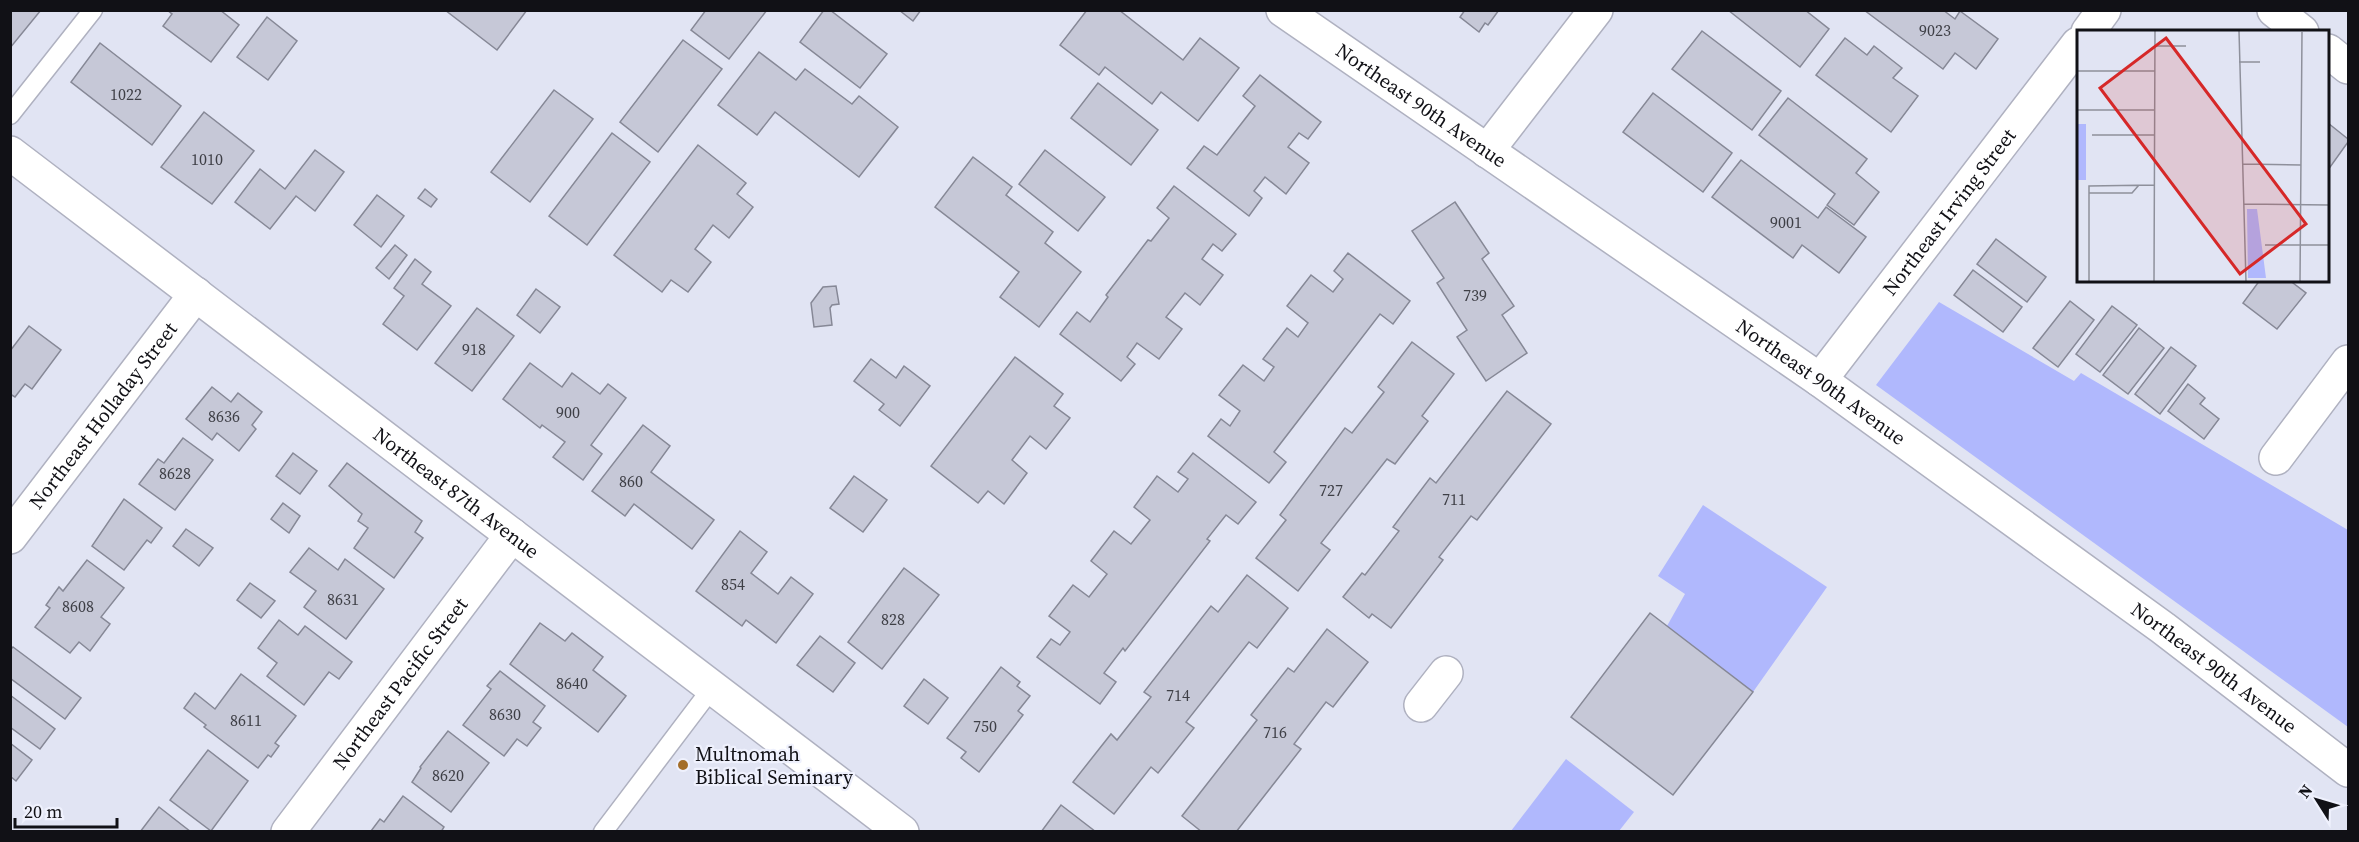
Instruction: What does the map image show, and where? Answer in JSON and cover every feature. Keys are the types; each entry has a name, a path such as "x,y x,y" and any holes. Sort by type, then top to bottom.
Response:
{"street":[{"name":"Northeast 90th Avenue","path":"1283,10 1820,380 2163,628 2349,770"},
{"path":"1487,151 1596,10"},
{"path":"2089,30 2104,10"},
{"path":"2274,10 2299,30"},
{"name":"Northeast Irving Street","path":"1820,380 2077,47"},
{"path":"2329,52 2349,67"},
{"name":"Northeast 87th Avenue","path":"10,153 902,831"},
{"name":"Northeast Holladay Street","path":"10,537 196,294"},
{"path":"2276,458 2349,362"},
{"name":"Northeast Pacific Street","path":"288,831 512,535"},
{"path":"1421,705 1446,673"}],"lane":[{"path":"10,115 93,10"},
{"path":"603,831 712,687"}],"shaded area":[{"path":"1939,302 2074,381 2081,373 2348,530 2348,727 1876,385"},
{"path":"1703,505 1827,587 1753,692 1667,626 1685,594 1658,576"},
{"path":"1566,759 1634,812 1619,831 1511,831"}],"building":[{"path":"10,10 41,10 10,48"},
{"path":"167,10 220,10 239,25 211,62 163,26 172,14"},
{"path":"445,10 527,10 497,50"},
{"path":"706,10 767,10 729,59 691,30"},
{"path":"824,10 830,10 887,54 860,88 800,42"},
{"path":"899,10 921,10 913,21"},
{"path":"1087,10 1119,10 1183,60 1200,38 1239,68 1198,121 1161,92 1152,104 1105,67 1099,75 1060,45"},
{"path":"1465,10 1499,10 1488,25 1485,23 1479,32 1460,17"},
{"path":"1728,10 1805,10 1829,29 1800,67"},
{"path":"1864,10 1943,10 1955,19 1960,11 1998,39 1976,69 1955,53 1943,69"},
{"path":"267,17 297,41 268,80 237,57"},
{"path":"1702,31 1781,91 1752,130 1672,69"},
{"path":"1845,38 1867,55 1874,46 1902,68 1893,78 1918,96 1891,132 1816,75"},
{"path":"683,40 722,69 658,152 620,122"},
{"path":"100,43 181,106 152,145 71,82"},
{"path":"759,52 796,80 805,69 852,104 859,96 898,127 859,177 775,112 757,135 718,105"},
{"path":"1260,75 1321,122 1308,139 1299,133 1288,147 1309,163 1286,194 1265,177 1254,191 1262,198 1249,216 1187,168 1204,146 1217,155 1255,106 1243,96"},
{"path":"1098,83 1158,130 1131,165 1071,118"},
{"path":"554,90 593,119 530,202 491,172"},
{"path":"1653,93 1732,153 1703,192 1623,132"},
{"path":"1788,98 1867,159 1856,173 1879,192 1854,225 1827,205 1835,194 1759,135"},
{"path":"204,112 254,151 212,204 161,167"},
{"path":"2329,124 2348,139 2329,169"},
{"path":"612,133 650,162 587,245 549,216"},
{"path":"698,145 746,183 737,194 753,207 729,238 713,225 695,249 711,262 688,292 671,280 662,292 614,255"},
{"path":"315,150 344,172 315,211 296,196 270,229 235,202 260,169 285,189"},
{"path":"1045,150 1105,197 1078,231 1019,184"},
{"path":"973,157 1012,187 1006,195 1053,232 1045,243 1081,272 1039,327 1000,297 1019,272 935,207"},
{"path":"1741,160 1818,218 1826,207 1866,237 1839,273 1802,245 1793,258 1712,197"},
{"path":"1174,186 1236,234 1222,251 1213,244 1202,259 1223,275 1200,305 1185,293 1166,317 1182,329 1159,359 1137,343 1127,357 1135,364 1121,381 1060,334 1077,312 1090,322 1108,297 1106,295 1148,240 1151,241 1169,218 1157,208"},
{"path":"425,189 437,199 431,207 418,198"},
{"path":"377,195 404,216 381,247 354,225"},
{"path":"1455,202 1489,253 1482,259 1514,306 1502,315 1527,353 1486,381 1457,337 1467,330 1437,283 1444,278 1412,231"},
{"path":"1996,239 2046,277 2027,302 1977,264"},
{"path":"395,245 407,255 389,279 376,268"},
{"path":"1348,253 1410,301 1393,324 1380,314 1274,452 1286,462 1269,483 1208,436 1221,419 1230,426 1240,411 1219,395 1243,365 1264,381 1274,367 1263,359 1287,328 1298,337 1308,323 1287,306 1311,275 1333,292 1343,279 1334,271"},
{"path":"415,259 431,272 422,284 451,306 417,350 383,324 404,296 394,288"},
{"path":"1973,270 2022,307 2003,332 1954,295"},
{"path":"2259,282 2292,282 2306,293 2277,329 2243,303"},
{"path":"836,286 839,304 832,305 830,308 832,325 814,327 811,303 823,287"},
{"path":"536,289 560,307 540,333 517,315"},
{"path":"2070,301 2094,320 2058,367 2033,348"},
{"path":"2112,306 2137,325 2100,372 2076,354"},
{"path":"477,308 514,336 472,391 435,363"},
{"path":"29,326 61,350 32,389 25,384 15,397 10,394 10,351"},
{"path":"2139,328 2164,348 2128,394 2103,375"},
{"path":"1412,342 1454,374 1422,416 1428,421 1395,464 1387,459 1321,543 1330,550 1298,591 1256,558 1286,520 1280,515 1345,428 1352,433 1384,392 1378,387"},
{"path":"2171,347 2196,366 2160,414 2135,394"},
{"path":"1015,357 1063,394 1054,406 1070,418 1046,449 1030,436 1012,460 1027,473 1004,504 988,491 978,503 931,466"},
{"path":"871,359 896,378 904,366 930,386 900,426 879,410 884,404 854,381"},
{"path":"530,363 562,387 572,373 600,394 608,384 626,398 591,445 602,454 583,480 553,457 565,442 542,425 540,428 503,399"},
{"path":"2188,384 2205,398 2200,404 2219,419 2204,439 2168,411"},
{"path":"212,387 231,402 238,393 262,412 252,425 256,429 239,451 217,433 212,440 186,419"},
{"path":"1507,391 1551,424 1477,520 1471,516 1439,557 1443,560 1391,628 1372,614 1369,618 1343,597 1362,573 1365,575 1399,531 1393,527 1430,478 1436,483"},
{"path":"643,425 670,446 651,472 714,520 692,549 634,504 625,516 592,491"},
{"path":"183,438 213,460 175,510 139,484 158,459 164,463"},
{"path":"293,453 317,471 300,494 276,476"},
{"path":"1193,453 1256,502 1238,524 1226,515 1207,539 1210,541 1125,651 1123,648 1104,673 1116,682 1100,704 1037,657 1051,639 1060,645 1070,632 1049,616 1073,585 1089,597 1107,574 1091,561 1114,531 1131,544 1150,520 1134,507 1157,476 1178,492 1188,479 1178,472"},
{"path":"347,463 422,521 415,532 423,538 394,578 354,548 368,528 358,521 362,514 329,486"},
{"path":"854,476 887,500 863,532 830,508"},
{"path":"124,499 162,528 151,543 147,540 124,570 92,546"},
{"path":"283,503 300,516 289,533 271,519"},
{"path":"186,529 213,548 199,566 173,546"},
{"path":"740,531 767,552 751,573 778,594 791,577 813,594 776,643 746,620 742,626 696,591"},
{"path":"309,548 338,570 345,559 384,589 346,639 304,607 316,591 290,572"},
{"path":"87,560 124,588 101,617 110,624 90,651 79,642 70,653 35,627 50,608 46,605 59,587 63,591"},
{"path":"904,568 939,595 882,669 848,642"},
{"path":"1247,575 1288,608 1257,648 1249,642 1186,722 1194,728 1158,773 1151,767 1114,814 1073,782 1111,734 1117,740 1151,697 1144,692 1211,606 1218,612"},
{"path":"250,583 275,601 261,618 237,600"},
{"path":"1650,613 1753,692 1673,795 1571,717"},
{"path":"279,620 298,635 305,626 352,662 339,679 329,672 304,705 267,676 277,663 258,648"},
{"path":"540,623 565,641 572,633 603,657 593,670 626,696 598,732 510,664"},
{"path":"1327,629 1368,662 1333,707 1326,702 1294,744 1301,749 1236,832 1202,832 1182,816 1257,720 1251,715 1288,668 1294,672"},
{"path":"820,636 855,663 833,692 797,665"},
{"path":"13,647 81,698 65,719 10,678 10,650"},
{"path":"1001,667 1020,682 1017,686 1030,696 1018,711 1023,715 979,772 961,758 966,752 947,738"},
{"path":"500,671 545,706 533,722 541,728 527,746 517,739 504,756 463,725 491,689 487,686"},
{"path":"241,674 296,716 275,743 279,746 271,757 268,755 258,768 204,727 206,725 184,708 195,693 215,709"},
{"path":"924,679 948,698 928,724 904,706"},
{"path":"10,695 55,729 40,749 10,727"},
{"path":"448,731 489,763 451,812 412,782 420,767"},
{"path":"10,743 32,760 16,781 10,776"},
{"path":"208,750 248,781 211,831 170,800"},
{"path":"403,796 444,827 441,832 371,831 380,819 384,822"},
{"path":"1061,805 1096,832 1041,832"},
{"path":"159,807 191,832 140,832"}],"place":[{"name":"Multnomah Biblical Seminary","path":"683,765"}]}
